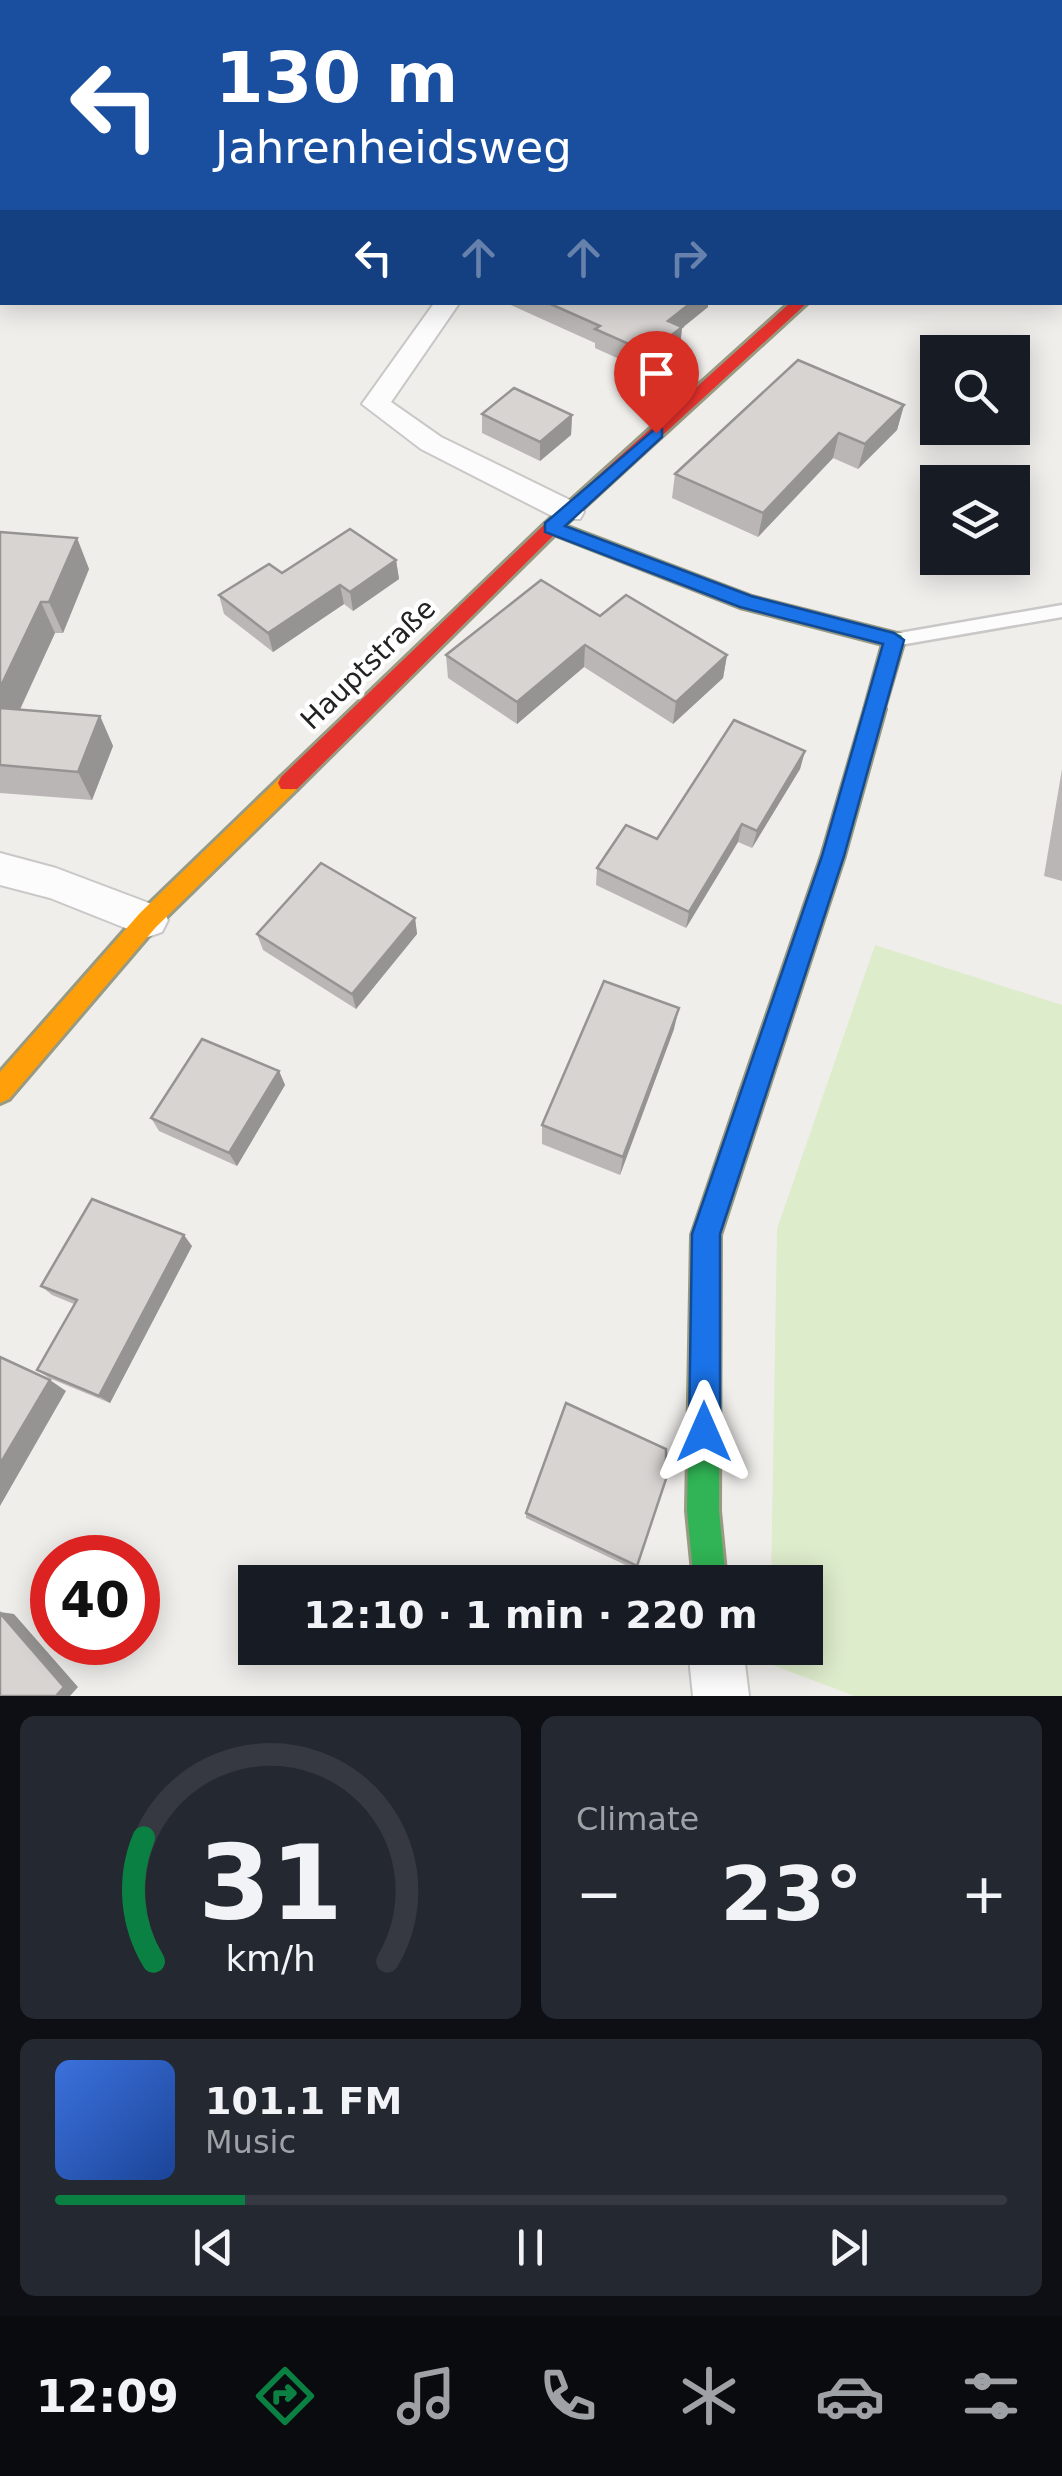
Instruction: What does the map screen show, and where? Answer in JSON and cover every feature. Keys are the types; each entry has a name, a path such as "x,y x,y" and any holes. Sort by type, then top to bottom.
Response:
{"main road":[{"name":"Hauptstraße","path":"0,1091 148,920 561,520 797,305"},
{"path":"561,520 746,602 894,640 833,856 706,1234 703,1510 708,1565"}],"street":[{"path":"446,305 376,404 431,443 561,520"},
{"path":"0,868 56,884 148,920"},
{"path":"717,1665 720,1696"}],"lane":[{"path":"894,640 1062,610"}],"green space":[{"path":"875,945 1062,1005 1062,1696 854,1696 773,1665 823,1665 823,1565 771,1565 777,1229"}],"building":[{"path":"553,305 688,305 668,321 682,327 649,353 595,329 600,326"},
{"path":"798,360 904,405 865,444 839,433 763,513 675,474"},
{"path":"514,388 572,415 540,442 482,414"},
{"path":"350,529 396,560 350,592 340,585 268,633 219,595 269,564 282,573"},
{"path":"0,532 77,538 49,602 41,602 0,688"},
{"path":"541,580 600,616 626,595 727,655 676,702 585,645 517,702 446,655"},
{"path":"0,708 100,716 78,772 0,765"},
{"path":"734,720 805,751 757,831 742,824 689,912 597,868 626,825 657,839"},
{"path":"321,863 415,918 352,994 257,934"},
{"path":"604,981 679,1008 623,1157 542,1125"},
{"path":"202,1039 279,1071 229,1153 151,1118"},
{"path":"92,1199 184,1235 99,1396 37,1370 77,1300 41,1286"},
{"path":"0,1357 50,1380 0,1464"},
{"path":"566,1403 666,1449 666,1479 637,1565 526,1513"},
{"path":"0,1613 30,1648 30,1665 45,1665 64,1687 56,1696 0,1696"}],"traffic: fast":[{"path":"552,527 747,602 894,640 875,709"},
{"path":"708,1565 703,1511 706,1235 753,1094"}],"traffic: slow":[{"path":"753,1094 833,856 875,709"},
{"path":"0,1091 148,920 289,783"}],"traffic: jam":[{"path":"289,783 552,527 798,305"}],"route":[{"path":"656,433 552,528 746,602 894,640 833,856 706,1234 704,1432"}]}
